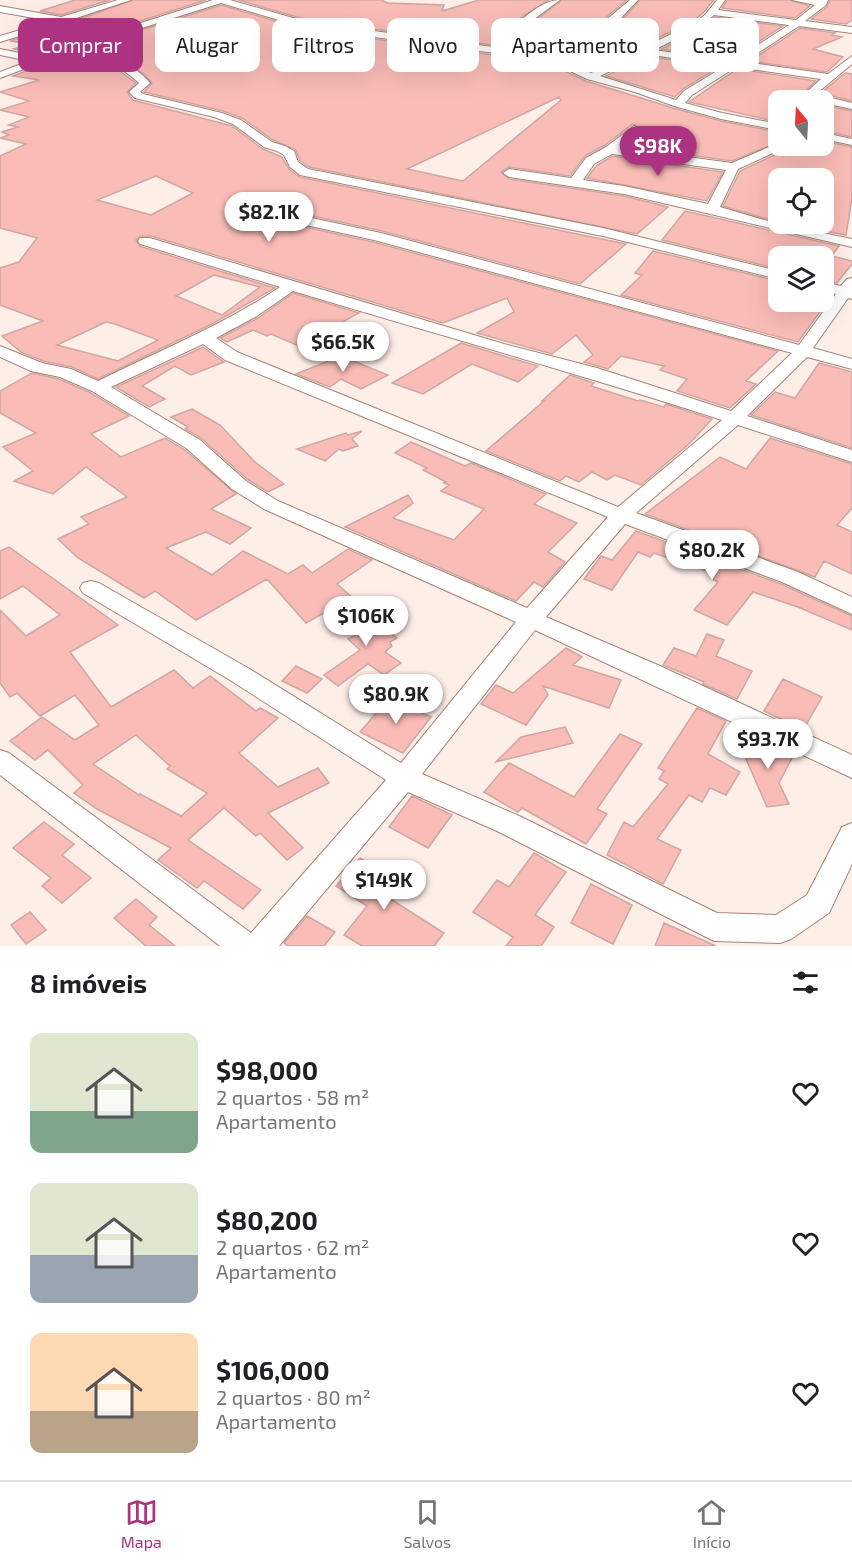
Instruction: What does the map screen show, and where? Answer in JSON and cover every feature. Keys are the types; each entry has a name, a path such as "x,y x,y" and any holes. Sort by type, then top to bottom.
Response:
{"street":[{"path":"63,18 127,0"},
{"path":"143,25 221,0 306,25 491,49"},
{"path":"530,18 556,0"},
{"path":"617,18 634,0"},
{"path":"659,44 697,25 712,12 721,0"},
{"path":"796,0 823,1"},
{"path":"759,49 797,23 823,1"},
{"path":"0,9 46,18"},
{"path":"712,12 852,30"},
{"path":"0,39 18,33"},
{"path":"0,52 18,56"},
{"path":"817,90 836,77 852,59"},
{"path":"759,67 836,77"},
{"path":"0,75 18,68"},
{"path":"131,72 145,83 134,92 139,96 237,122 268,145 281,148 290,154 290,160 295,167 304,172 603,232 768,273"},
{"path":"578,72 678,104 768,125"},
{"path":"591,77 601,72"},
{"path":"678,104 688,93 723,72"},
{"path":"834,103 852,106"},
{"path":"575,182 590,161 610,150 634,129"},
{"path":"834,138 852,142"},
{"path":"610,150 733,166 768,151"},
{"path":"712,209 733,166"},
{"path":"508,173 575,182 712,209 742,219 852,243"},
{"path":"261,211 397,242 852,364"},
{"path":"145,241 498,348 591,372 852,456"},
{"path":"98,387 170,352 205,338 251,313 289,286"},
{"path":"260,946 404,777 531,620 621,515 735,418 802,352 843,288"},
{"path":"205,338 231,356 621,515 790,577 852,606"},
{"path":"0,351 36,367 65,374 98,387 193,444 239,485 271,505 651,672 852,766"},
{"path":"91,588 239,674 404,777 507,823 714,927 780,929 818,904 852,835"},
{"path":"0,760 244,946"}],"building":[{"path":"75,0 110,0 61,15 40,11"},
{"path":"133,0 206,0 143,20 143,18 82,18"},
{"path":"238,0 381,0 388,3 444,5 442,11 479,0 549,0 521,18 491,18 491,45 479,43 479,18 387,18 387,31 375,29 375,18 300,18"},
{"path":"562,0 627,0 605,18 539,18"},
{"path":"640,0 714,0 697,18 671,18 671,32 659,37 659,18 624,18"},
{"path":"727,0 790,0 810,6 795,18 722,8"},
{"path":"830,0 852,0 852,20 846,24 811,19 827,7"},
{"path":"221,5 272,20 272,72 375,72 375,39 387,41 387,72 479,72 479,53 491,55 491,72 567,72 586,81 673,108 721,121 768,130 768,146 732,161 625,146 642,131 641,127 633,124 605,145 585,156 570,176 509,167 501,172 509,179 624,196 668,207 637,234 309,167 300,161 295,149 273,140 242,118 223,111 144,92 152,83 141,72 143,72 143,30 155,26 155,72 260,72 260,18 180,18","holes":["559,97 561,100 463,181 407,169"]},
{"path":"759,23 783,26 759,42"},
{"path":"800,28 835,33 832,35 842,37 813,49 843,57 827,72 759,62 759,55"},
{"path":"671,44 671,50 661,49"},
{"path":"659,58 671,60 671,72 711,72 683,89 675,97 606,76 614,72 659,72"},
{"path":"23,72 121,72 136,83 127,92 133,100 232,126 263,149 282,157 289,169 300,177 626,244 580,284 382,231 261,205 252,210 256,216 373,242 778,351 746,381 756,384 730,408 677,391 687,379 660,370 664,366 621,356 608,369 584,362 593,355 576,335 552,354 477,333 514,312 507,298 443,323 151,236 140,236 136,240 139,246 275,288 212,324 98,379 72,367 43,361 21,352 2,336 43,321 0,305 0,268 19,262 37,238 0,228 0,156 26,144 0,138 9,135 2,132 18,127 9,125 29,117 0,110 29,101 0,92 39,80 13,76","holes":["156,176 193,193 151,215 97,200","214,275 260,287 222,315 176,296","106,322 115,324 158,340 118,361 57,345"]},
{"path":"733,72 757,72 816,81 807,90 768,90 768,120 689,102"},
{"path":"845,73 852,74 852,101 834,96 834,90 825,90"},
{"path":"834,107 852,111 852,137 834,133"},
{"path":"834,143 852,147 852,198 846,235 834,233 834,168 768,168 768,219 723,206 740,171 772,156 834,156"},
{"path":"612,156 723,172 707,201 587,178 596,166"},
{"path":"685,211 768,230 768,234 786,234 839,246 834,253 834,246 768,246 768,266 662,240"},
{"path":"653,251 768,279 768,312 820,312 798,342 621,295 642,275 635,273"},
{"path":"834,256 852,261 837,283 834,282"},
{"path":"293,293 359,313 299,346 271,334 267,336 253,330 227,342 220,338 258,318"},
{"path":"461,343 538,366 518,382 472,364 423,394 392,383"},
{"path":"203,347 224,362 191,375 175,366 142,386 165,399 149,407 116,387"},
{"path":"341,356 388,375 361,389 341,379 330,387 296,374"},
{"path":"819,363 852,372 852,448 751,415 775,392 795,398"},
{"path":"32,373 59,379 91,393 129,416 91,434 121,457 165,438 185,450 236,494 211,509 251,528 230,544 206,532 166,548 212,575 243,551 288,574 303,565 312,573 348,549 372,560 337,584 352,597 306,623 267,579 196,620 155,591 144,598 78,558 58,539 89,524 81,517 127,497 86,467 53,494 14,481 33,471 3,447 36,433 0,413 0,391"},
{"path":"570,375 594,383 591,386 638,401 664,407 666,404 712,419 690,443 641,485 615,475 607,480 592,472 579,482 566,476 560,481 486,451 544,401 542,401"},
{"path":"192,409 220,425 255,462 284,484 268,492 247,479 201,438 185,429 188,427 171,417"},
{"path":"362,431 352,439 358,446 343,451 339,449 325,461 297,449 346,433 348,435"},
{"path":"770,438 852,464 852,508 837,525 852,532 852,574 824,561 815,577 645,514 720,457 746,469"},
{"path":"411,442 465,466 471,463 546,494 534,504 577,523 548,552 565,562 543,587 534,582 516,601 345,527 408,495 413,503 393,518 454,540 484,509 441,491 449,485 444,483 446,482 423,470 427,468 395,453"},
{"path":"636,531 781,584 852,616 852,630 798,607 753,592 727,625 694,610 718,582 712,579 716,574 654,553 650,557 638,552 612,590 584,579 601,556 612,560"},
{"path":"9,547 118,625 70,652 111,707 174,670 193,688 210,676 256,711 260,708 278,718 239,753 278,787 318,768 329,783 268,813 303,848 287,860 260,833 256,836 224,808 188,840 261,890 243,909 204,881 197,888 158,860 171,848 97,809 74,793 83,785 48,750 35,760 10,741 42,717 75,740 99,725 75,695 40,716 17,693 10,697 0,683 0,610 26,636 60,615 23,586 0,599 0,551","holes":["136,735 170,766 167,769 207,793 181,816 139,795 93,764"]},
{"path":"359,603 385,626 383,628 397,638 390,642 392,646 385,652 401,663 384,675 368,664 338,686 324,675 360,650 348,639 359,633 344,619"},
{"path":"707,634 724,640 716,656 752,671 737,699 663,665 674,648 696,656"},
{"path":"566,648 582,657 573,665 621,680 609,708 543,686 548,695 526,725 481,704 496,685 513,693"},
{"path":"296,666 322,679 307,693 282,681"},
{"path":"783,679 822,697 803,730 764,711"},
{"path":"389,698 431,717 403,753 360,732"},
{"path":"697,708 726,721 708,754 740,772 726,795 710,788 702,802 689,795 657,839 681,850 663,884 607,855 624,822 633,827 668,784 659,779 664,771 658,768"},
{"path":"565,727 573,743 496,762 521,737"},
{"path":"620,734 642,744 597,809 607,814 586,844 522,808 518,812 484,792 509,763 574,797"},
{"path":"736,736 760,749 765,740 789,751 787,756 792,758 779,783 789,804 767,807"},
{"path":"412,796 452,815 428,848 389,827"},
{"path":"44,822 74,844 62,855 91,878 62,903 42,886 51,878 13,848"},
{"path":"534,853 566,872 535,915 554,927 541,946 506,946 513,937 473,912 497,880 509,887"},
{"path":"360,858 405,885 392,900 444,933 434,946 362,946 344,935 367,906 336,886"},
{"path":"591,884 632,905 613,944 571,923"},
{"path":"136,899 157,917 149,925 175,946 146,946 114,918"},
{"path":"30,912 46,930 26,944 11,925"},
{"path":"307,916 335,932 324,946 288,946 284,943"},
{"path":"664,923 716,946 655,946"}]}
